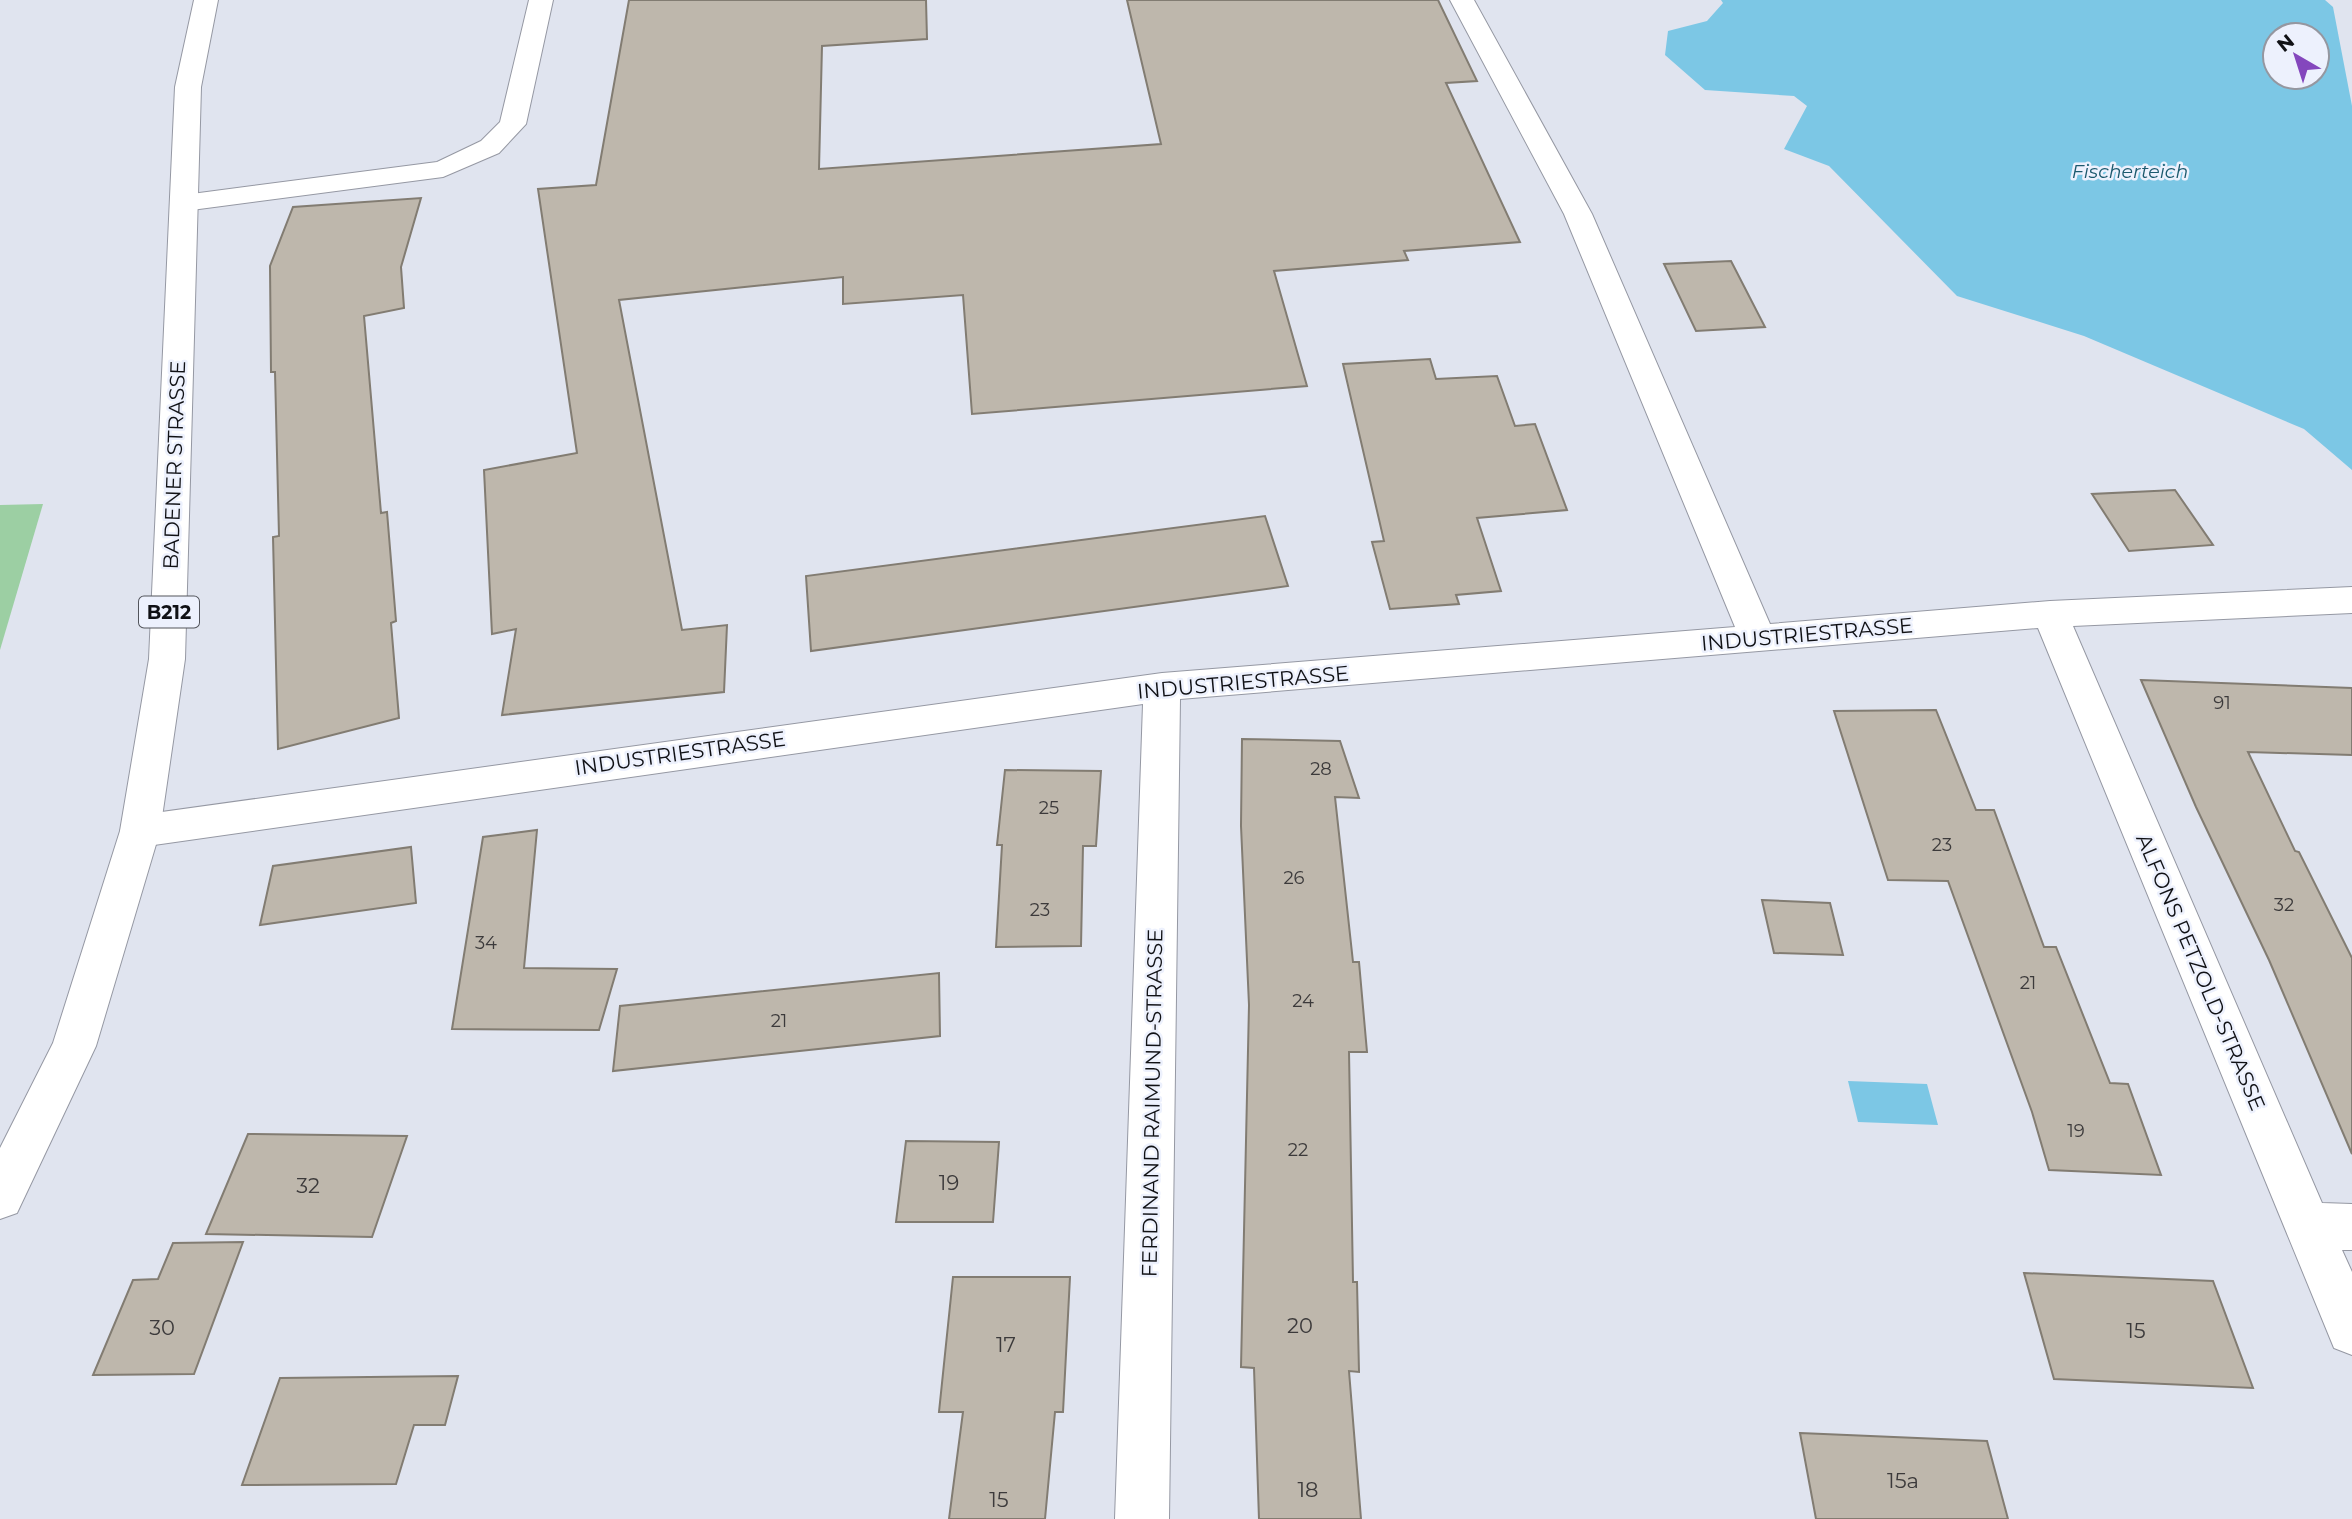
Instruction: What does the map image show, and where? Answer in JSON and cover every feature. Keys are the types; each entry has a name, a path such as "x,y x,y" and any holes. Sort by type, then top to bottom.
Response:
{"street":[{"name":"BADENER STRASSE","path":"0,1196 74,1046 140,831 167,659 188,87 206,0"},
{"path":"184,203 443,169 490,147 513,124 541,0"},
{"path":"1462,0 1578,214 1758,638"},
{"name":"INDUSTRIESTRASSE","path":"140,831 1162,687 2050,614 2352,600"},
{"name":"ALFONS PETZOLD-STRASSE","path":"2050,614 2330,1227 2352,1331"},
{"name":"FERDINAND RAIMUND-STRASSE","path":"1142,1519 1162,687"}],"green space":[{"path":"43,504 0,650 0,505"}],"water":[{"name":"Fischerteich","path":"1721,0 2325,0 2333,7 2352,106 2352,470 2304,429 2084,336 1957,296 1829,166 1784,149 1807,106 1794,96 1705,90 1665,55 1668,31 1707,21 1723,3"},
{"path":"1848,1081 1927,1084 1938,1125 1858,1122"}],"building":[{"path":"629,0 926,0 927,39 822,46 819,169 1161,144 1127,0 1438,0 1477,81 1446,83 1520,242 1404,251 1408,260 1274,271 1307,386 972,414 963,295 843,304 843,277 619,300 682,630 727,625 724,692 502,715 516,629 492,634 484,470 577,453 538,189 596,185"},
{"path":"421,198 401,267 404,308 364,316 381,513 387,512 396,621 391,623 399,718 278,749 273,537 279,536 275,372 271,372 270,266 293,207"},
{"path":"1731,261 1765,327 1696,331 1664,264"},
{"path":"1430,359 1436,379 1497,376 1515,426 1535,424 1567,510 1477,518 1501,591 1456,595 1459,604 1390,609 1372,542 1384,541 1343,364"},
{"path":"2175,490 2213,545 2129,551 2092,494"},
{"path":"1265,516 1288,586 811,651 806,576"},
{"path":"2141,680 2352,688 2352,755 2248,752 2295,851 2299,852 2352,958 2352,1154 2269,960 2196,807"},
{"path":"1936,710 1976,810 1994,810 2044,947 2056,947 2110,1083 2128,1084 2161,1175 2049,1170 2032,1112 1948,881 1888,880 1834,711"},
{"path":"1242,739 1340,741 1359,798 1335,797 1353,962 1359,962 1367,1052 1349,1052 1353,1282 1357,1282 1359,1372 1349,1371 1361,1519 1259,1519 1254,1368 1241,1367 1249,1005 1241,826"},
{"path":"1005,770 1101,771 1096,846 1083,846 1081,946 996,947 1002,845 997,845"},
{"path":"537,830 524,968 617,969 599,1030 452,1029 483,837"},
{"path":"411,847 416,903 260,925 273,866"},
{"path":"1762,900 1830,903 1843,955 1774,953"},
{"path":"939,973 940,1036 613,1071 620,1006"},
{"path":"248,1134 407,1136 372,1237 206,1234"},
{"path":"906,1141 999,1142 993,1222 896,1222"},
{"path":"243,1242 194,1374 93,1375 133,1280 158,1279 173,1243"},
{"path":"2024,1273 2213,1281 2253,1388 2054,1379"},
{"path":"953,1277 1070,1277 1063,1412 1055,1412 1045,1519 949,1519 963,1412 939,1412"},
{"path":"458,1376 445,1425 414,1425 396,1484 242,1485 280,1378"},
{"path":"1800,1433 1987,1441 2008,1519 1816,1519"}]}
